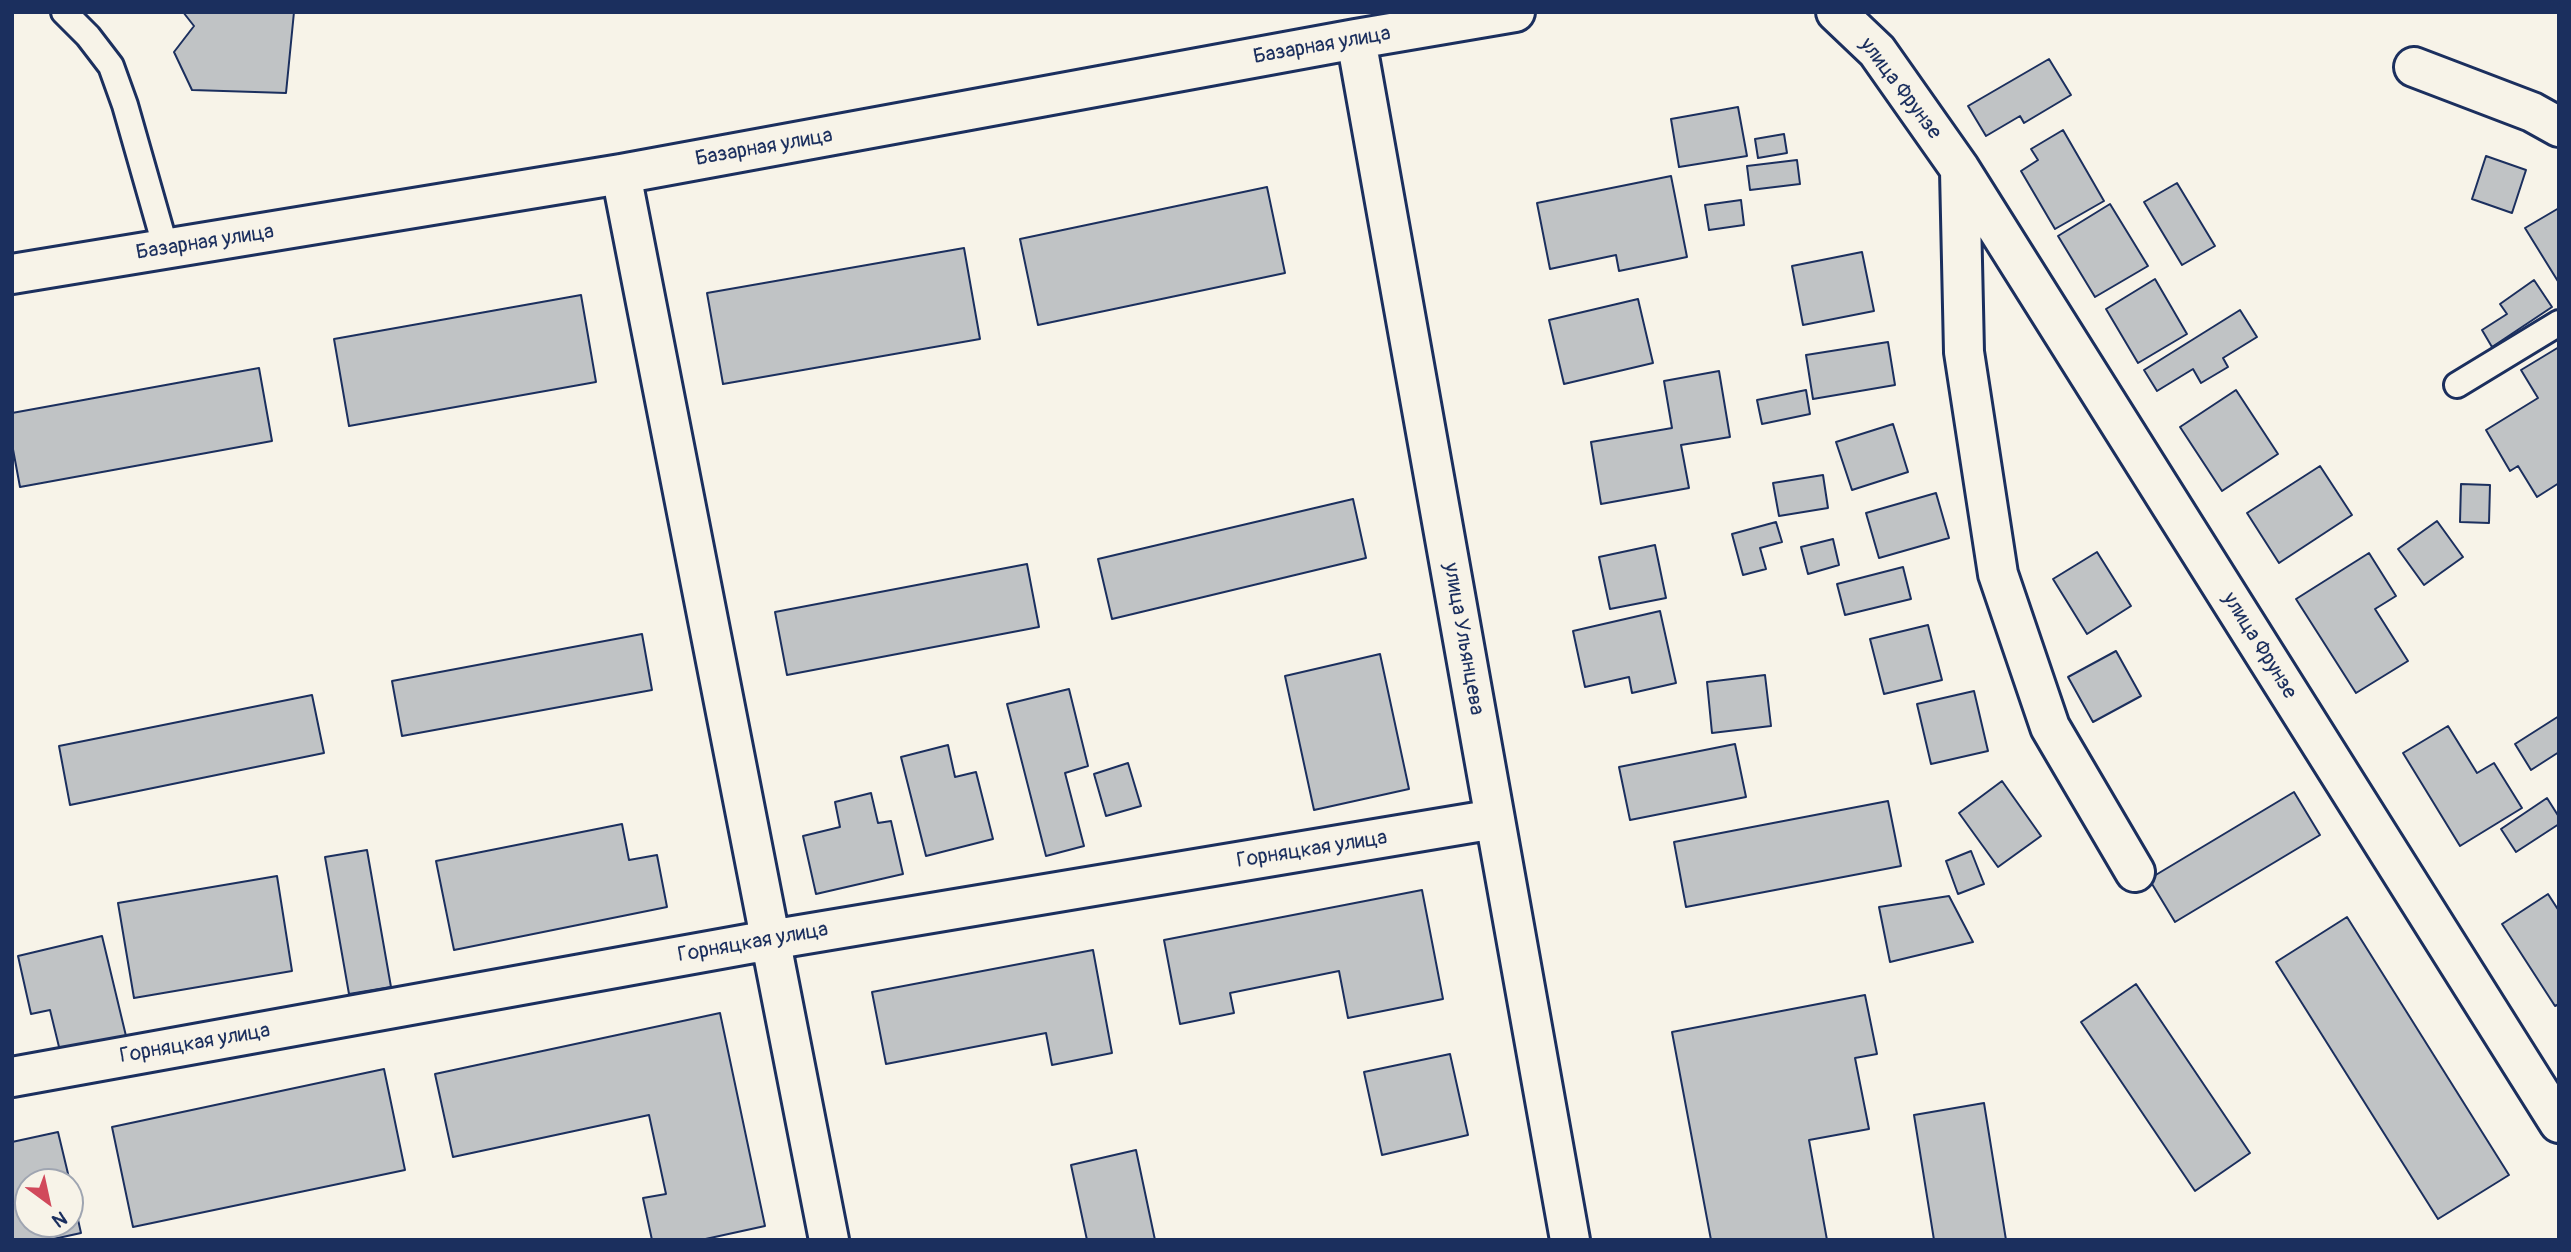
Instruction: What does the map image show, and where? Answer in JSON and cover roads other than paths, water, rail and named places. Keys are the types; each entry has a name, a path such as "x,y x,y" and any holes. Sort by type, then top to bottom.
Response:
{"street":[{"name":"Базарная улица","path":"12,274 621,174 1515,12"},
{"name":"улица Фрунзе","path":"1836,12 1877,51 1960,169 2559,1123"},
{"name":"улица Ульянцева","path":"1356,39 1570,1240"},
{"path":"2414,67 2532,112 2559,127"},
{"path":"1960,169 1964,352 1998,574 2050,727 2135,872"},
{"path":"621,174 829,1240"},
{"name":"Горняцкая улица","path":"12,1077 770,940 1495,819"}],"lane":[{"path":"64,12 88,36 111,66 166,249"},
{"path":"2457,385 2559,323"}]}
